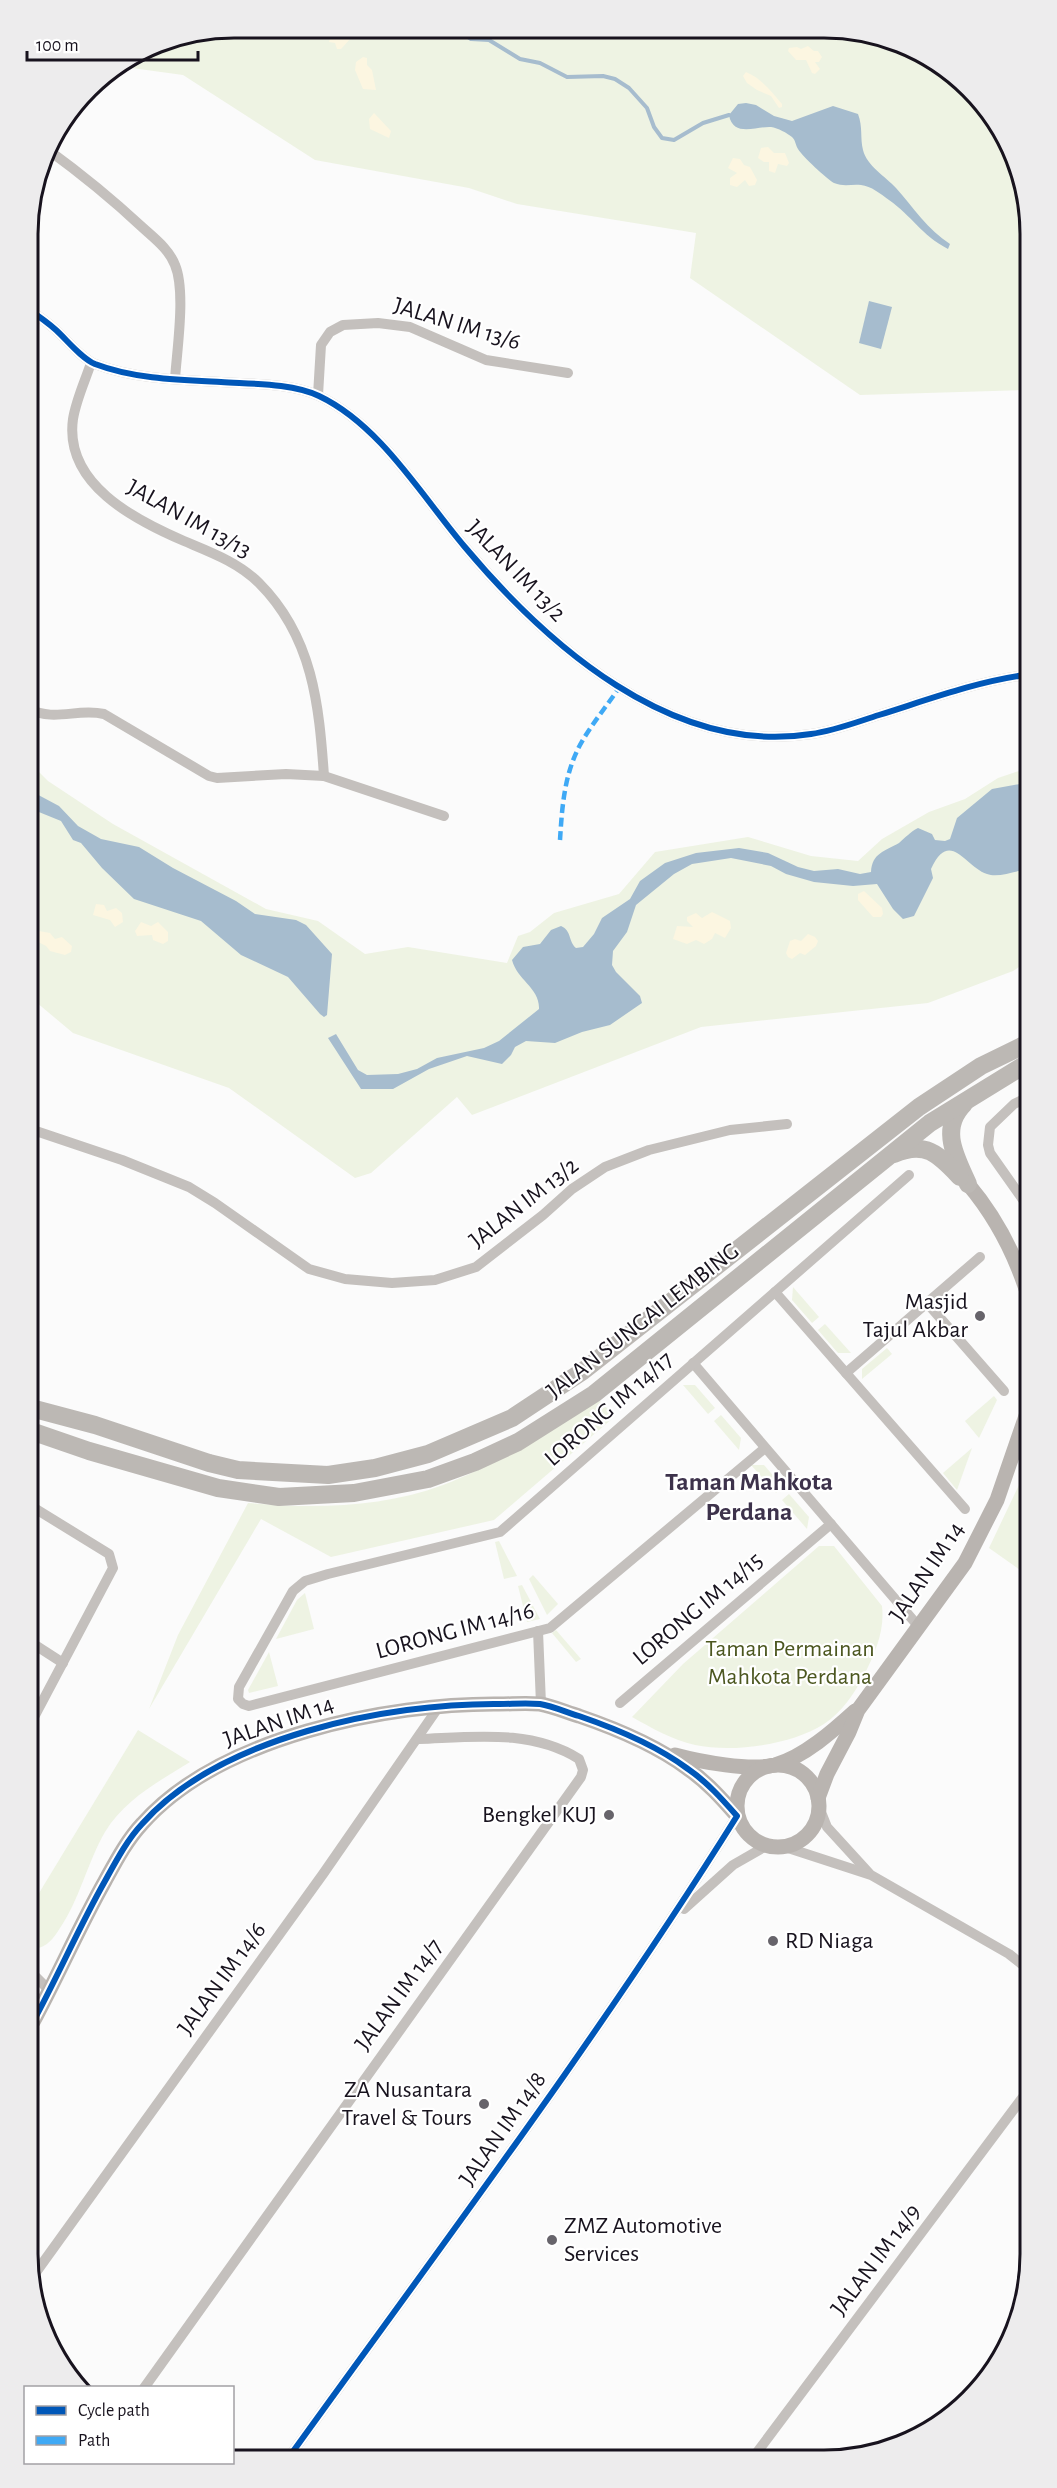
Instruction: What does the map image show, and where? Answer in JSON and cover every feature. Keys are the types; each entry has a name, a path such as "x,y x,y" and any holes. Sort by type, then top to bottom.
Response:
{"main road":[{"name":"JALAN SUNGAI LEMBING","path":"38,1410 95,1425 209,1463 238,1470 328,1475 375,1468 428,1454 512,1418 583,1371 919,1107 981,1066 1020,1047"},
{"name":"JALAN SUNGAI LEMBING","path":"38,1433 89,1451 218,1488 279,1497 354,1493 428,1479 475,1462 518,1442 594,1394 930,1123 1020,1068"},
{"path":"968,1184 953,1149 950,1133 954,1117 971,1097"},
{"path":"888,1157 903,1150 931,1151 936,1153 968,1184"}],"street":[{"path":"54,154 81,173 121,207 168,251 176,264 180,300 175,379"},
{"name":"JALAN IM 13/2","path":"38,316 91,363 131,375 269,384 318,395 358,421 376,437 465,547 525,612 595,672 619,688 680,719 709,729 746,736 780,738 812,734 837,729 959,690 1020,676"},
{"name":"JALAN IM 13/6","path":"318,395 321,345 330,332 343,325 378,322 410,327 486,360 568,373"},
{"name":"JALAN IM 13/13","path":"91,363 73,418 73,433 84,470 97,487 119,507 240,568 258,582 291,622 309,666 315,692 324,776"},
{"path":"38,713 61,716 88,711 104,714 209,776 217,778 286,774 324,776 444,816"},
{"path":"1020,1101 990,1127 988,1145 990,1153 1020,1195"},
{"name":"JALAN IM 13/2","path":"38,1132 122,1160 189,1187 309,1269 345,1279 392,1283 435,1280 476,1267 543,1215 572,1189 605,1167 649,1150 730,1130 787,1124"},
{"name":"LORONG IM 14/17","path":"240,1702 237,1693 239,1686 293,1591 310,1579 500,1532 909,1175"},
{"path":"968,1184 999,1228 1019,1274"},
{"path":"846,1373 980,1257"},
{"path":"775,1292 965,1509"},
{"path":"927,1303 1004,1391"},
{"path":"693,1363 919,1627"},
{"name":"JALAN IM 14","path":"858,1710 961,1569 981,1533 1004,1482 1019,1436"},
{"name":"LORONG IM 14/16","path":"240,1702 246,1706 256,1705 550,1628 765,1448"},
{"path":"38,1510 109,1554 113,1568 38,1710"},
{"name":"LORONG IM 14/15","path":"620,1702 831,1524"},
{"path":"538,1631 541,1704"},
{"path":"38,1647 63,1663"},
{"name":"JALAN IM 14","path":"38,2013 120,1854 141,1824 166,1800 202,1775 258,1749 321,1728 381,1713 440,1705 541,1704 605,1725 666,1754"},
{"name":"JALAN IM 14/6","path":"39,2269 419,1739 440,1705"},
{"path":"737,1816 737,1795 741,1786 756,1771 775,1765 812,1746 858,1710"},
{"path":"666,1754 706,1783 737,1816 750,1836 766,1846 795,1844 815,1825 827,1774 858,1710"},
{"name":"JALAN IM 14/7","path":"145,2386 449,1963 583,1770 579,1759 572,1755 528,1739 510,1736 419,1739"},
{"path":"666,1754 717,1764 784,1765 800,1771 812,1783 827,1827 871,1875"},
{"name":"JALAN IM 14/8","path":"294,2450 673,1919 737,1816"},
{"name":"JALAN IM 14/8","path":"673,1919 733,1865 766,1846"},
{"path":"785,1846 871,1875 1009,1954 1019,1962"},
{"path":"38,1979 50,1991"},
{"name":"JALAN IM 14/9","path":"759,2450 1019,2102"}],"green space":[{"path":"221,38 836,38 861,41 898,52 943,78 962,95 979,114 1005,159 1018,208 1020,234 1020,390 860,395 690,278 696,233 517,204 469,188 315,160 183,75 130,68 171,48 196,41"},
{"path":"38,771 48,781 113,824 266,909 318,921 365,954 408,947 507,963 518,936 530,932 554,913 619,894 655,852 748,837 811,856 858,861 882,839 929,812 965,799 998,778 1020,771 1020,967 1013,971 928,1003 701,1027 472,1115 457,1097 371,1173 355,1178 229,1088 73,1033 38,1004"},
{"path":"793,1287 819,1317 812,1323 792,1300"},
{"path":"825,1324 851,1353 838,1353 818,1330"},
{"path":"887,1348 892,1354 862,1379 862,1369"},
{"path":"683,1385 695,1385 715,1408 708,1414"},
{"path":"994,1396 997,1400 979,1438 965,1421"},
{"path":"600,1401 611,1412 613,1418 494,1520 331,1557 261,1519 149,1709 178,1635 248,1503 297,1506 346,1505 419,1493 463,1477 522,1448 583,1409"},
{"path":"721,1415 741,1438 739,1450 714,1421"},
{"path":"972,1448 957,1490 943,1473"},
{"path":"751,1465 764,1465 783,1487 776,1493"},
{"path":"1019,1484 1019,1570 989,1548"},
{"path":"789,1494 809,1517 807,1529 782,1500"},
{"path":"499,1541 517,1576 504,1579 495,1542"},
{"name":"Taman Permainan Mahkota Perdana","path":"819,1546 834,1546 882,1606 883,1615 881,1633 872,1659 856,1689 836,1714 811,1731 779,1742 727,1748 687,1743 632,1717 683,1664"},
{"path":"533,1575 558,1604 547,1615 529,1579"},
{"path":"522,1585 540,1619 527,1622 518,1586"},
{"path":"305,1593 314,1629 276,1639 297,1600"},
{"path":"556,1630 581,1659 576,1662 552,1633"},
{"path":"269,1652 278,1686 249,1693 248,1690"},
{"path":"138,1730 190,1762 143,1792 113,1820 99,1843 67,1917 52,1939 38,1948 38,1895"}],"sand":[{"path":"330,38 351,38 341,49 337,49 335,43 329,42"},
{"path":"808,46 818,51 822,57 819,62 815,62 820,69 815,74 812,73 806,60 796,60 788,51 789,48 801,49"},
{"path":"363,57 367,58 367,65 372,70 376,90 363,89 355,70 356,62"},
{"path":"746,72 766,86 782,104 782,107 779,108 771,96 747,83 743,76"},
{"path":"374,113 391,131 389,138 370,129 369,119"},
{"path":"768,147 774,153 785,153 789,163 787,166 778,164 775,173 769,171 769,162 758,158 761,148"},
{"path":"733,158 740,159 744,165 750,167 757,180 755,185 749,186 745,180 737,187 730,185 730,178 737,173 728,168"},
{"path":"864,891 882,908 881,917 873,917 858,900 858,894"},
{"path":"96,904 104,905 107,911 116,908 122,913 123,922 115,927 110,920 93,915"},
{"path":"712,912 730,921 731,928 725,938 715,933 712,939 704,944 696,940 687,944 673,939 677,926 693,927 687,921 687,917 696,913 702,918"},
{"path":"141,922 151,926 158,922 168,932 168,941 163,944 153,940 152,935 137,936 135,931"},
{"path":"38,932 50,933 55,939 62,937 72,946 71,952 65,955 50,951 38,942"},
{"path":"808,934 818,941 816,946 805,955 800,953 792,959 788,957 786,953 790,941 795,939 801,941"}],"water":[{"path":"738,104 756,105 774,116 792,121 833,106 858,114 863,150 868,161 896,188 928,225 950,244 948,249 931,238 897,206 876,191 865,186 834,183 805,157 793,138 785,132 771,127 740,129 735,126 729,115"},
{"path":"869,301 892,307 881,349 859,343"},
{"path":"1020,784 1020,871 1001,875 987,874 958,854 951,851 945,852 938,857 931,869 933,878 914,916 903,919 893,909 877,884 853,886 814,882 786,874 771,866 731,858 692,864 674,874 636,905 627,932 613,951 612,965 640,996 642,1003 610,1025 582,1032 555,1043 526,1041 515,1047 502,1064 467,1056 429,1069 393,1089 361,1089 328,1038 336,1034 358,1070 367,1075 398,1074 417,1069 437,1058 484,1048 499,1041 539,1009 536,995 518,973 512,960 523,947 540,944 551,930 561,926 567,931 576,948 583,947 594,934 602,918 630,899 640,881 665,863 696,853 739,848 768,853 798,867 814,871 838,869 860,874 871,872 877,857 918,828 932,834 935,840 950,839 957,818 992,789"},
{"path":"38,795 59,806 78,826 101,839 139,847 255,914 296,920 306,925 332,954 327,1015 324,1017 320,1014 288,977 241,955 201,921 134,899 102,868 81,843 73,840 61,821 38,812"}],"waterway":[{"path":"470,38 489,40 520,59 540,63 567,77 603,76 615,79 629,88 647,108 654,127 662,138 674,140 703,123 729,115"}],"marked path":[{"path":"560,840 570,768 589,730 619,688"}],"cycle path":[{"path":"38,316 53,327 85,358 110,369 157,378 284,386 319,396 341,409 361,424 398,463 464,546 497,583 574,655 616,685 662,710 710,728 760,736 811,734 845,726 969,687 1020,676"},
{"path":"38,2012 109,1873 142,1824 175,1794 215,1768 259,1748 307,1731 407,1710 455,1705 540,1704 608,1726 663,1752 702,1779 737,1816 575,2060 294,2450"}],"place":[{"name":"Masjid Tajul Akbar","path":"980,1316"},
{"name":"Bengkel KUJ","path":"609,1815"},
{"name":"RD Niaga","path":"773,1941"},
{"name":"ZA Nusantara Travel & Tours","path":"484,2104"},
{"name":"ZMZ Automotive Services","path":"552,2240"}],"district":[{"name":"Taman Mahkota Perdana","path":"749,1497"}]}
